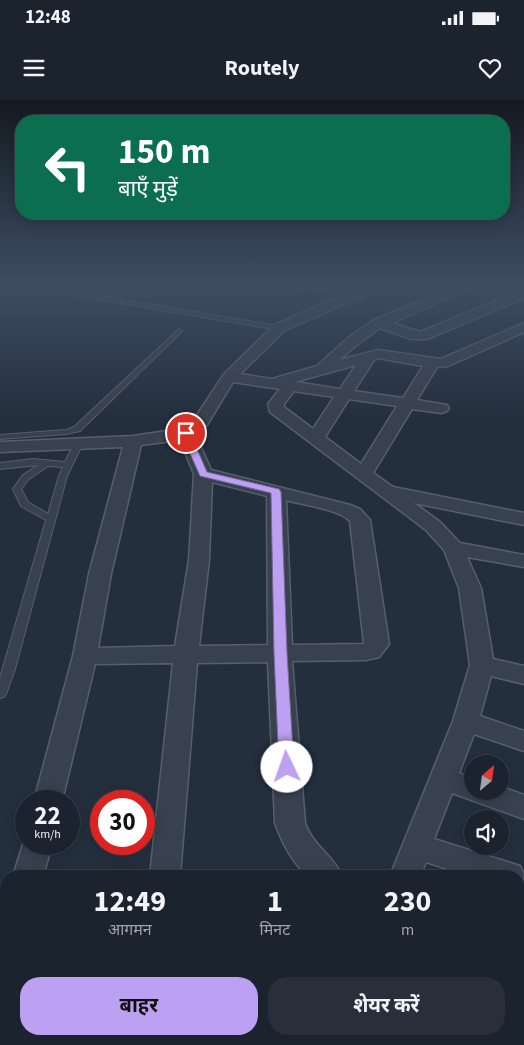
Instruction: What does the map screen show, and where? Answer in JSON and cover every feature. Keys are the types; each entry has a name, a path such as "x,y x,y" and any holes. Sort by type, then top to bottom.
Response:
{"street":[{"path":"0,447 133,441 172,437 186,433 202,421 239,379 279,328"},
{"path":"320,370 354,340 371,328"},
{"path":"393,328 411,335 422,336 441,328"},
{"path":"282,384 320,370 385,354 432,363 447,362 524,328"},
{"path":"316,438 368,357"},
{"path":"364,474 432,363"},
{"path":"239,379 441,408"},
{"path":"282,384 276,409 433,526 453,548 470,588 482,665 466,722 407,870"},
{"path":"166,870 186,654 198,560 203,474 186,433"},
{"path":"51,790 85,656 100,574 133,441"},
{"path":"85,656 366,652 374,648 377,640 360,520 353,513 343,509 203,474"},
{"path":"276,492 280,653 290,823 293,836 301,849 321,870"},
{"path":"388,492 524,519"},
{"path":"453,548 524,561"},
{"path":"482,665 524,675"},
{"path":"466,722 524,741"},
{"path":"444,779 464,786"},
{"path":"505,800 524,807"},
{"path":"417,846 491,870"},
{"path":"30,870 34,855"}],"lane":[{"path":"0,437 66,432 77,429 179,331"},
{"path":"0,694 10,669 51,519 68,465 78,443"},
{"path":"0,466 25,462 68,465"},
{"path":"47,463 26,477 18,485 17,489 20,499 24,504 51,519"}],"route":[{"path":"186,433 203,474 276,492 280,653 287,767"}]}
